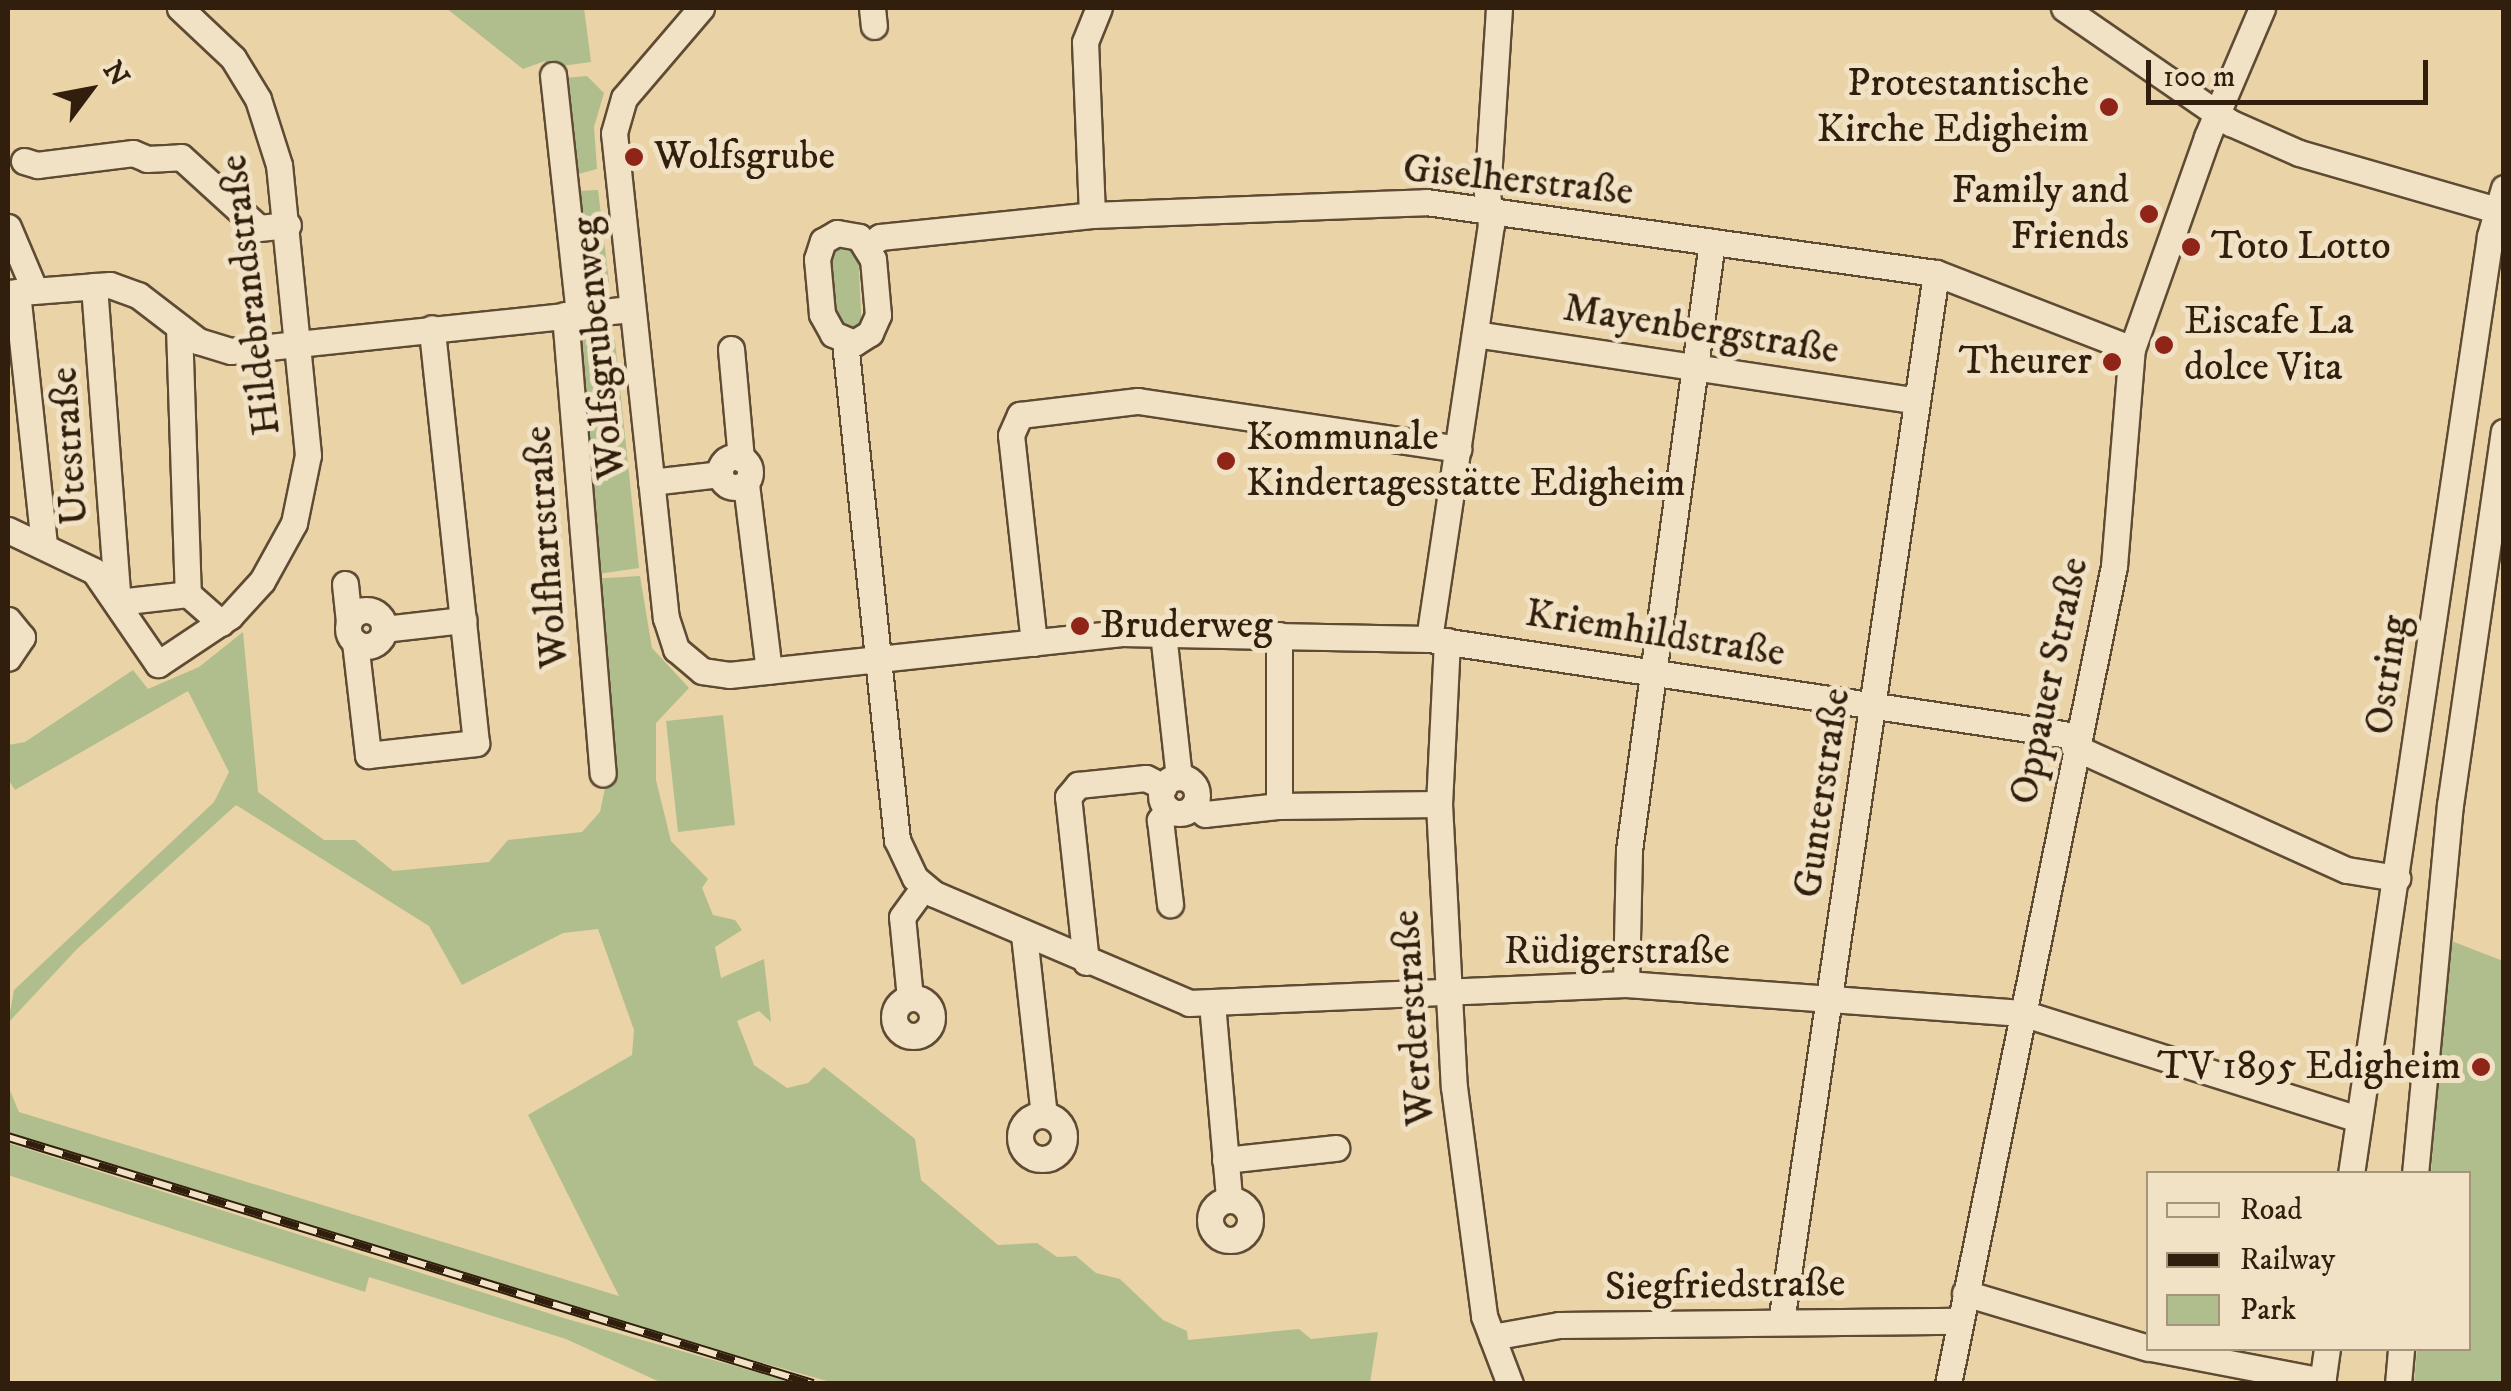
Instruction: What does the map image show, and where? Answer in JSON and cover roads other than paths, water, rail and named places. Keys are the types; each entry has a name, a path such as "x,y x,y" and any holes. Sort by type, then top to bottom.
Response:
{"street":[{"name":"Hildebrandstraße","path":"158,664 221,623 262,581 294,523 308,455 302,342 275,150 258,99 233,58 180,8"},
{"path":"1092,214 1085,42 1099,8"},
{"name":"Werderstraße","path":"1499,8 1489,210 1438,640 1439,804 1448,990 1464,1189 1492,1337 1510,1384"},
{"path":"2064,8 2217,113 2298,154 2501,202"},
{"name":"Oppauer Straße","path":"1948,1384 2075,742 2114,566 2132,349 2217,113 2262,8"},
{"name":"Wolfsgrubenweg","path":"689,14 624,98 614,133 670,634 702,670"},
{"name":"Wolfhartstraße","path":"553,76 589,546 584,577 603,773"},
{"path":"24,161 181,157 259,228 288,225"},
{"name":"Giselherstraße","path":"846,346 822,314 819,248 844,232 874,242 1092,214 1426,202 1936,274 2132,349"},
{"name":"Ostring","path":"2351,1171 2501,202"},
{"name":"Utestraße","path":"8,226 20,292 44,546"},
{"path":"874,242 876,324 862,340 846,346 897,840 924,887 902,917 910,998"},
{"path":"1626,984 1628,850 1650,668 1712,242"},
{"name":"Gunterstraße","path":"1781,1322 1936,274"},
{"path":"20,292 94,286 138,296 179,327 221,350 632,309"},
{"name":"Utestraße","path":"94,286 118,602"},
{"path":"179,327 188,594 221,623"},
{"path":"344,584 368,755 476,744 432,328"},
{"name":"Mayenbergstraße","path":"1475,334 1917,401"},
{"path":"731,349 736,472 769,671"},
{"path":"1034,643 1011,436 1020,415 1140,402 1458,449"},
{"name":"Ostring","path":"2415,1171 2450,805 2504,432"},
{"path":"651,482 736,472"},
{"name":"Utestraße","path":"8,530 94,571 158,664"},
{"path":"118,602 188,594"},
{"path":"8,620 22,637 8,658"},
{"path":"352,631 376,643 384,629 463,620"},
{"path":"1164,633 1176,795 1160,820 1170,904"},
{"name":"Kriemhildstraße","path":"702,670 769,671 1164,633 1438,640 1650,668 2075,742 2347,870 2397,878"},
{"path":"1278,806 1279,634"},
{"path":"1086,962 1068,797 1078,785 1146,778 1205,814 1278,806 1439,804"},
{"name":"Rüdigerstraße","path":"924,887 1169,998 1212,1003 1626,984 1832,995 2022,1013 2359,1120"},
{"path":"1024,935 1044,1115"},
{"path":"1212,1003 1229,1200"},
{"path":"1225,1160 1336,1148"},
{"path":"1966,1293 2146,1347"},
{"name":"Siegfriedstraße","path":"1492,1337 1559,1325 1960,1321"},
{"path":"2165,1351 2322,1382 2327,1351"},
{"path":"2398,1384 2401,1351"}],"railway":[{"path":"8,1137 813,1384"}],"place":[{"name":"Protestantische Kirche Edigheim","path":"2109,107"},
{"name":"Wolfsgrube","path":"634,157"},
{"name":"Family and Friends","path":"2149,214"},
{"name":"Toto Lotto","path":"2191,247"},
{"name":"Eiscafe La dolce Vita","path":"2164,345"},
{"name":"Theurer","path":"2112,362"},
{"name":"Kommunale Kindertagesstätte Edigheim","path":"1226,461"},
{"name":"Bruderweg","path":"1080,626"},
{"name":"TV 1895 Edigheim","path":"2481,1067"}]}
